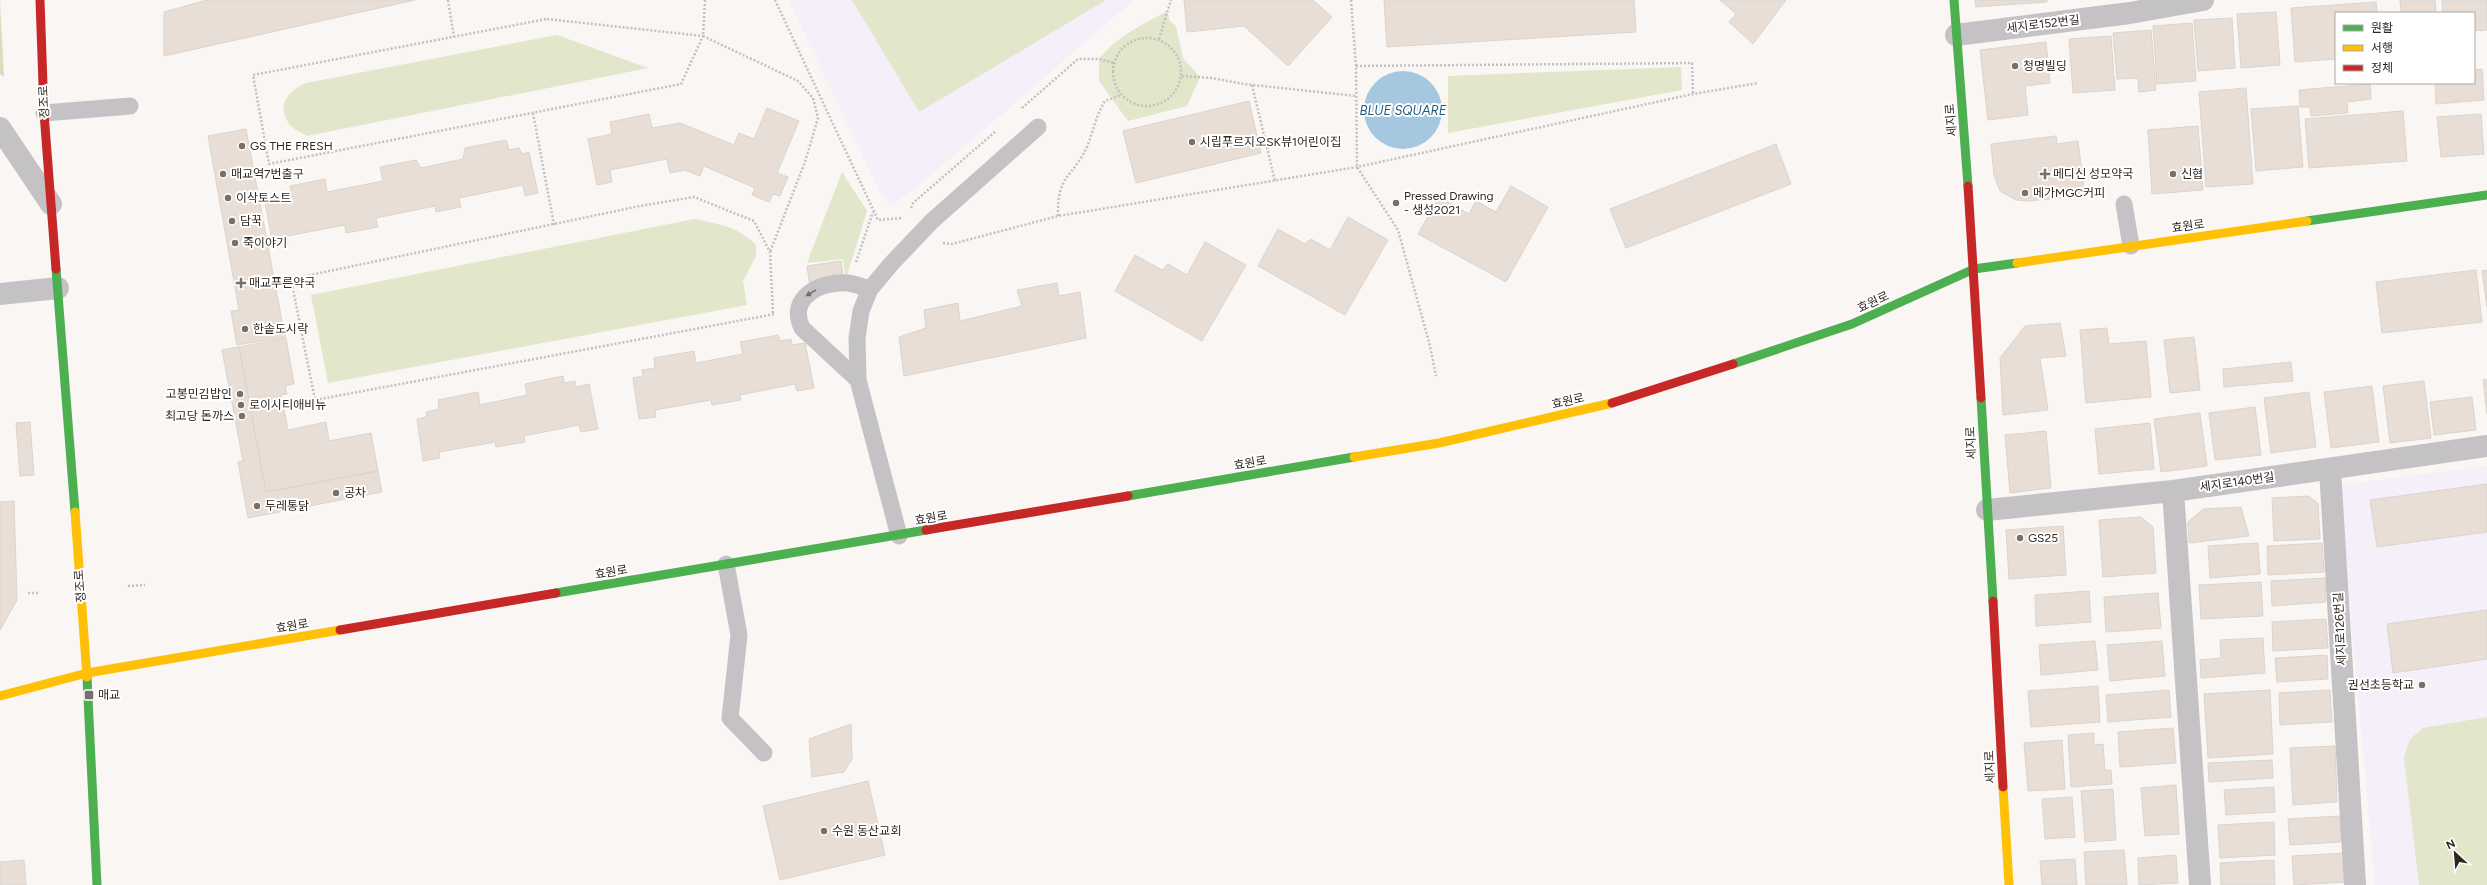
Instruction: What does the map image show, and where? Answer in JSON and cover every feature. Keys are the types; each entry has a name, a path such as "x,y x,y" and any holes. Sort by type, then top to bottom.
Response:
{"street":[{"name":"정조로","path":"40,0 44,113 87,673 97,885"},
{"name":"세지로","path":"1954,0 1974,269 2009,885"},
{"name":"세지로152번길","path":"1956,35 2130,6 2203,0"},
{"name":"정조로","path":"0,128 51,204"},
{"name":"효원로","path":"0,696 87,673 1439,443 1614,403 1852,324 1974,269 2487,195"},
{"path":"0,294 58,288"},
{"name":"세지로140번길","path":"1987,510 2173,491 2487,446"},
{"name":"세지로126번길","path":"2330,469 2355,885"},
{"path":"2173,491 2200,885"}],"lane":[{"path":"44,113 130,106"},
{"path":"899,536 858,380 857,338 861,311 870,289 923,231 1038,127"},
{"path":"2124,204 2131,246"},
{"path":"858,380 802,328 798,320 801,301 809,292 827,286 848,283 870,289"},
{"path":"726,564 739,635 730,718 764,753"}],"path":[{"path":"448,0 454,36"},
{"path":"705,0 703,36 681,84 269,164 253,75 547,19 703,36 798,81 813,98 818,118 805,162 770,252 773,313 315,400 291,279 640,206 694,197 754,221 770,252"},
{"path":"775,0 878,220 906,218 939,243 952,244 1058,216 1357,167 1693,94 1758,83"},
{"path":"1159,40 1171,0"},
{"path":"1351,0 1356,66 1357,167 1398,230 1430,346 1436,376"},
{"path":"1136,39 1159,40 1169,46 1177,54 1181,65 1182,76 1178,87 1172,97 1162,104 1151,107 1140,106 1129,102 1121,95 1114,80 1114,63 1122,49 1136,39"},
{"path":"1019,110 1078,59 1099,59 1114,63"},
{"path":"1356,66 1692,63 1693,94"},
{"path":"1182,76 1212,78 1252,85 1356,96"},
{"path":"1252,85 1275,181"},
{"path":"1058,216 1058,199 1064,180 1086,149 1105,101 1121,95"},
{"path":"533,113 554,225"},
{"path":"906,218 913,203 1001,126"},
{"path":"848,283 873,212"},
{"path":"128,586 145,585"},
{"path":"28,593 40,592"}],"shaded area":[{"path":"788,0 1134,0 922,183 890,206 880,192"},
{"name":"권선초등학교","path":"2487,466 2487,885 2375,885 2339,485"}],"green space":[{"path":"0,0 4,77 0,74"},
{"path":"852,0 1106,0 919,112"},
{"path":"1167,11 1170,21 1176,26 1183,58 1200,77 1187,106 1128,121 1099,81 1099,59 1122,37"},
{"path":"557,35 648,68 307,136 291,126 284,113 285,100 293,90 306,83"},
{"path":"1681,67 1682,90 1448,133 1448,76"},
{"path":"842,172 867,211 846,279 843,259 807,263"},
{"path":"694,219 720,224 735,230 756,245 756,256 743,281 747,305 328,383 311,295"},
{"path":"2487,717 2487,885 2419,885 2404,758 2410,739 2423,728"}],"water":[{"name":"BLUE SQUARE","path":"1395,71 1411,71 1425,77 1436,88 1442,102 1442,118 1436,132 1425,143 1411,149 1395,149 1381,143 1370,132 1364,118 1364,102 1370,88 1381,77"}],"building":[{"path":"207,0 415,0 164,56 164,12"},
{"path":"1184,0 1313,0 1332,17 1288,66 1244,26 1187,32"},
{"path":"1384,0 1634,0 1636,32 1387,47"},
{"path":"1720,0 1786,0 1753,44 1729,22 1736,14"},
{"path":"1975,0 2047,0 2047,2 1976,7"},
{"path":"2400,0 2435,0 2436,12 2401,12"},
{"path":"2442,0 2487,0 2487,30 2475,31 2475,12 2443,12"},
{"path":"2376,2 2377,12 2335,12 2335,59 2295,62 2291,8"},
{"path":"2276,12 2280,65 2241,68 2237,14"},
{"path":"2232,18 2235,68 2198,71 2194,20"},
{"path":"2192,23 2196,81 2157,84 2153,26"},
{"path":"2151,30 2156,90 2139,92 2138,78 2117,79 2113,33"},
{"path":"2111,36 2115,90 2073,93 2069,39"},
{"name":"청명빌딩","path":"2046,42 2050,83 2025,86 2028,115 1988,120 1980,50"},
{"path":"2482,69 2484,100 2436,104 2435,84 2475,84 2475,70"},
{"path":"2370,84 2371,99 2347,102 2348,113 2311,116 2310,107 2300,107 2299,90"},
{"path":"2246,88 2253,184 2206,187 2199,92"},
{"name":"시립푸르지오SK뷰1어린이집","path":"1249,101 1261,153 1136,183 1123,131"},
{"path":"2298,106 2303,167 2256,171 2251,109"},
{"path":"767,108 799,121 777,173 788,177 780,196 773,194 769,202 752,195 755,188 704,166 700,176 685,170 670,173 667,159 610,170 612,182 597,185 588,139 612,134 610,122 649,114 652,128 680,123 734,145 739,133 754,139"},
{"path":"2403,111 2407,161 2309,168 2305,119"},
{"path":"2481,114 2484,154 2441,157 2437,117"},
{"path":"2198,126 2203,190 2152,194 2148,130"},
{"path":"246,129 285,337 237,345 231,311 239,310 208,136"},
{"path":"2056,136 2057,144 2078,141 2085,196 2027,201 2016,200 2000,191 1994,175 1991,144"},
{"path":"506,140 509,150 519,148 522,154 529,152 538,193 525,196 523,185 459,198 461,207 436,212 435,206 376,218 378,227 346,233 345,225 287,236 288,243 273,246 265,202 292,197 290,186 325,179 327,192 383,181 380,167 416,160 421,168 463,159 465,148"},
{"path":"1776,144 1791,184 1626,248 1610,209"},
{"path":"1511,186 1548,207 1506,282 1418,234 1439,197 1469,214 1476,201 1496,212"},
{"path":"1348,217 1388,240 1345,315 1258,266 1278,229 1305,244 1311,239 1330,250"},
{"path":"1205,242 1246,265 1202,341 1115,291 1135,255 1162,270 1168,264 1187,275"},
{"path":"841,261 844,280 810,286 807,266"},
{"path":"2476,270 2482,322 2382,333 2376,282"},
{"path":"2487,270 2487,307 2482,271"},
{"path":"1057,283 1059,296 1080,292 1086,338 904,376 899,337 926,328 924,310 958,303 960,321 1022,306 1017,290"},
{"path":"2060,323 2066,356 2040,358 2048,410 2003,415 2000,358 2025,326"},
{"path":"2107,328 2109,344 2146,341 2151,397 2086,403 2080,330"},
{"path":"778,335 780,341 791,339 792,345 805,343 814,388 797,391 795,384 740,395 741,400 712,405 711,400 655,410 656,417 639,419 633,378 643,376 642,370 655,368 654,358 694,351 696,363 743,354 740,342"},
{"path":"2194,337 2200,390 2170,393 2164,340"},
{"path":"286,338 294,384 285,386 287,394 281,395 288,430 326,422 329,441 371,433 378,471 266,492 239,347"},
{"name":"로이시티애비뉴","path":"239,347 266,492 378,471 382,492 248,518 238,462 243,461 222,350"},
{"path":"2291,362 2293,381 2224,387 2223,369"},
{"path":"563,376 564,383 575,381 576,387 589,384 598,429 581,432 579,425 524,436 525,442 496,447 495,442 439,452 440,458 423,461 417,419 427,417 426,412 439,409 438,400 478,392 480,405 527,395 525,384"},
{"path":"2487,379 2487,414 2483,380"},
{"path":"2424,381 2431,438 2390,443 2383,386"},
{"path":"2372,386 2379,442 2331,448 2324,392"},
{"path":"2309,392 2316,447 2271,453 2264,398"},
{"path":"2472,397 2476,430 2434,435 2430,402"},
{"path":"2255,407 2261,455 2215,460 2209,413"},
{"path":"2200,413 2207,466 2161,472 2154,419"},
{"path":"30,422 34,475 20,476 16,423"},
{"path":"2150,423 2154,469 2099,474 2095,429"},
{"path":"2046,431 2051,488 2010,493 2005,435"},
{"path":"2487,484 2487,532 2377,547 2370,500"},
{"path":"2308,496 2318,503 2320,539 2274,541 2272,498"},
{"path":"14,501 17,600 0,630 0,502"},
{"path":"2241,507 2249,536 2189,543 2188,522 2203,509"},
{"path":"2141,517 2153,527 2156,573 2103,577 2099,520"},
{"path":"2063,526 2066,575 2009,579 2006,530"},
{"path":"2258,543 2260,574 2210,578 2208,546"},
{"path":"2322,543 2324,572 2268,575 2267,546"},
{"path":"2325,578 2326,602 2272,606 2271,581"},
{"path":"2261,582 2263,616 2201,619 2199,585"},
{"path":"2089,591 2091,622 2036,626 2035,595"},
{"path":"2158,593 2161,628 2106,632 2104,597"},
{"path":"2487,610 2487,659 2393,673 2387,624"},
{"path":"2326,619 2328,648 2273,651 2272,622"},
{"path":"2263,638 2265,673 2201,678 2200,660 2221,658 2220,640"},
{"path":"2095,641 2098,670 2041,675 2039,645"},
{"path":"2162,641 2165,676 2110,681 2107,645"},
{"path":"2327,655 2328,679 2277,682 2275,658"},
{"path":"2098,686 2100,722 2031,727 2028,691"},
{"path":"2169,690 2171,717 2108,722 2106,695"},
{"path":"2270,690 2273,754 2208,758 2204,694"},
{"path":"2330,690 2332,722 2280,725 2279,693"},
{"path":"851,724 852,759 844,772 812,777 809,739"},
{"path":"2173,728 2176,763 2120,767 2118,732"},
{"path":"2094,733 2094,745 2103,744 2105,770 2111,770 2112,784 2071,787 2068,735"},
{"path":"2062,740 2065,789 2028,791 2024,743"},
{"path":"2335,746 2337,802 2293,805 2290,748"},
{"path":"2272,760 2273,778 2209,782 2208,763"},
{"name":"수원 동산교회","path":"868,781 885,855 780,880 763,806"},
{"path":"2176,785 2179,834 2145,836 2141,788"},
{"path":"2274,787 2275,812 2226,815 2224,790"},
{"path":"2113,789 2116,840 2085,842 2081,791"},
{"path":"2072,797 2075,837 2045,839 2042,799"},
{"path":"2340,816 2341,842 2290,845 2288,819"},
{"path":"2274,822 2275,855 2220,858 2218,825"},
{"path":"2124,850 2127,885 2086,885 2084,852"},
{"path":"2346,853 2347,882 2294,885 2292,856"},
{"path":"2176,855 2178,883 2139,885 2138,858"},
{"path":"2075,859 2077,885 2042,885 2040,861"},
{"path":"24,860 26,885 0,885 0,862"},
{"path":"2274,860 2275,885 2221,885 2220,863"}],"traffic: fast":[{"path":"1954,0 1968,186"},
{"path":"2307,221 2487,195"},
{"path":"1733,364 1852,324 1974,269 2017,263"},
{"path":"56,269 75,512"},
{"path":"1981,398 1993,601"},
{"path":"1128,496 1354,457"},
{"path":"556,593 926,530"},
{"path":"87,677 97,885"}],"traffic: slow":[{"path":"2017,263 2307,221"},
{"path":"1354,457 1439,443 1612,403"},
{"path":"75,512 87,677"},
{"path":"0,696 87,673 340,630"},
{"path":"2003,787 2009,885"}],"traffic: jam":[{"path":"40,0 44,113 56,269"},
{"path":"1968,186 1981,398"},
{"path":"1612,403 1733,364"},
{"path":"926,530 1128,496"},
{"path":"340,630 556,593"},
{"path":"1993,601 2003,787"}],"place":[{"name":"청명빌딩","path":"2015,66"},
{"name":"시립푸르지오SK뷰1어린이집","path":"1192,142"},
{"name":"GS THE FRESH","path":"242,146"},
{"name":"매교역7번출구","path":"223,174"},
{"name":"메디신 성모약국","path":"2045,174"},
{"name":"신협","path":"2173,174"},
{"name":"메가MGC커피","path":"2025,193"},
{"name":"이삭토스트","path":"228,198"},
{"name":"Pressed Drawing - 생성2021","path":"1396,203"},
{"name":"담꾹","path":"232,221"},
{"name":"죽이야기","path":"235,243"},
{"name":"매교푸른약국","path":"241,283"},
{"name":"한솥도시락","path":"245,329"},
{"name":"고봉민김밥인","path":"240,394"},
{"name":"로이시티애비뉴","path":"241,405"},
{"name":"최고당 돈까스","path":"242,416"},
{"name":"공차","path":"336,493"},
{"name":"두레통닭","path":"257,506"},
{"name":"GS25","path":"2020,538"},
{"name":"권선초등학교","path":"2422,685"},
{"name":"매교","path":"89,695"},
{"name":"수원 동산교회","path":"824,831"}]}
